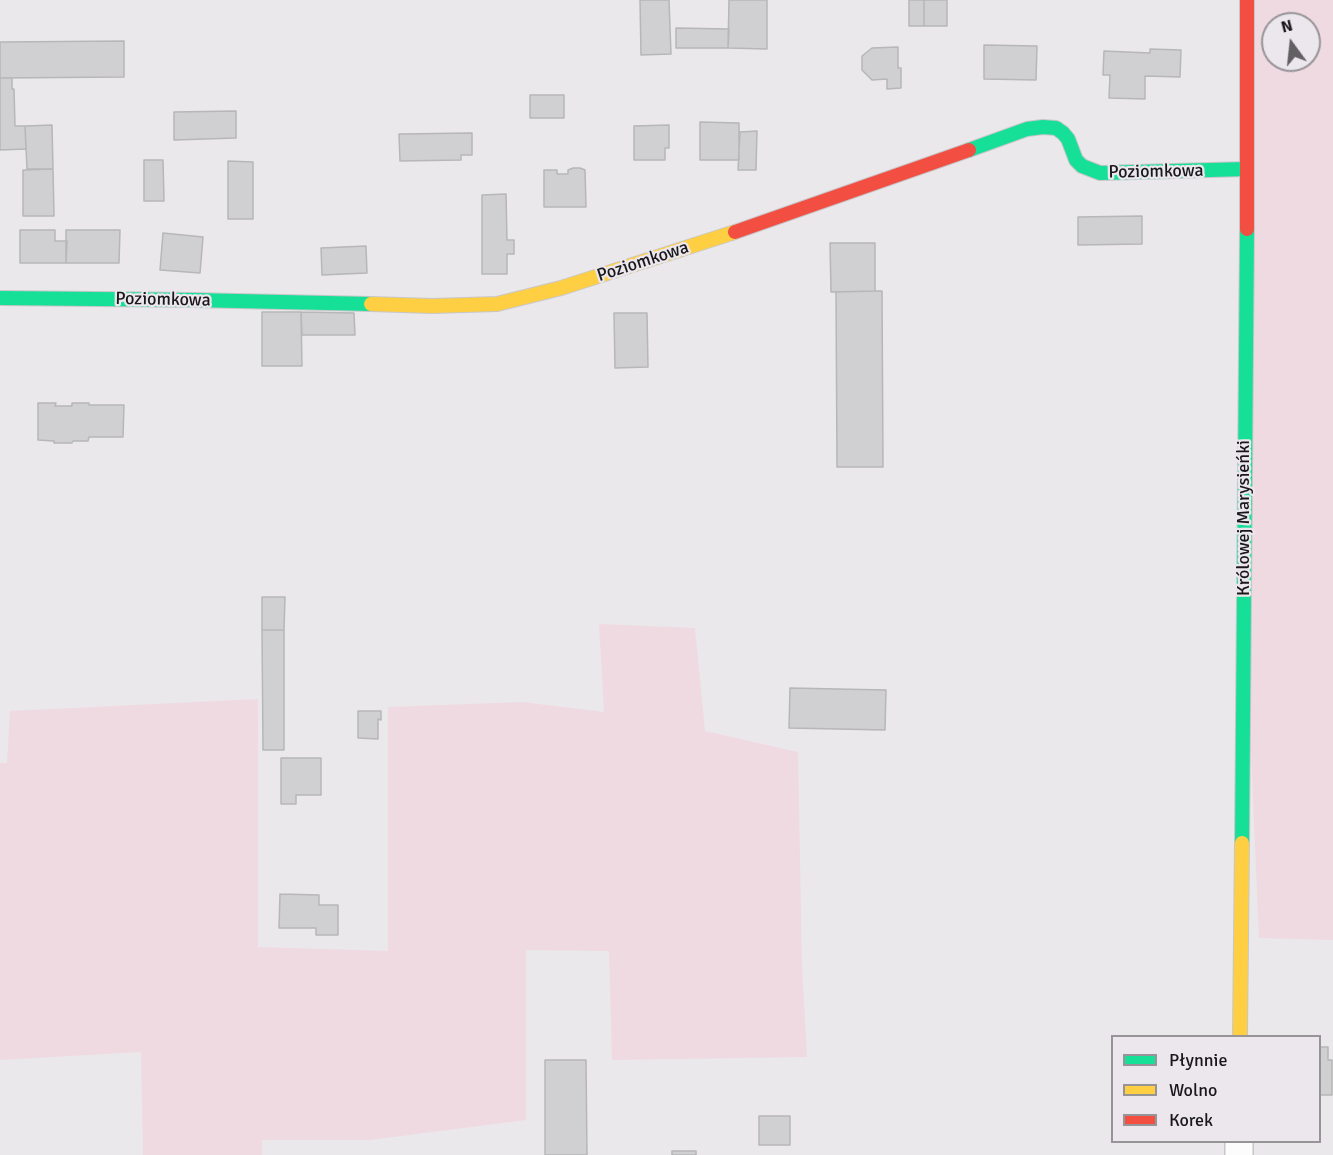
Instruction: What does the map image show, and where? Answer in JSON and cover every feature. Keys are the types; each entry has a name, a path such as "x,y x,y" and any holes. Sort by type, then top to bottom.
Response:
{"street":[{"name":"Królowej Marysieńki","path":"1240,1035 1247,0"},
{"name":"Poziomkowa","path":"0,298 432,306 497,304 561,288 755,226 1027,129 1043,127 1056,128 1068,139 1076,160 1082,166 1100,173 1247,169"}],"shaded area":[{"path":"1252,0 1333,0 1333,940 1259,938 1249,708"},
{"path":"599,624 695,628 705,731 798,752 802,965 807,1057 612,1060 609,951 526,950 526,1120 370,1140 262,1140 262,1155 143,1155 141,1052 0,1060 0,763 7,763 10,711 258,699 258,947 388,951 388,707 522,702 604,712"}],"building":[{"path":"640,0 669,0 671,54 641,55"},
{"path":"729,0 767,0 767,49 728,48"},
{"path":"909,0 924,0 924,26 909,26"},
{"path":"924,0 947,0 947,26 924,26"},
{"path":"676,28 729,29 728,48 676,48"},
{"path":"124,41 124,77 0,78 0,42"},
{"path":"984,45 1037,46 1036,80 984,79"},
{"path":"898,47 901,88 887,89 887,79 872,80 862,70 862,56 872,48"},
{"path":"1150,49 1181,50 1180,77 1145,76 1145,99 1109,98 1110,75 1103,75 1104,51 1150,53"},
{"path":"0,78 12,78 15,126 25,126 26,149 0,150"},
{"path":"530,95 564,95 564,118 530,118"},
{"path":"236,111 236,138 174,140 174,112"},
{"path":"700,122 739,123 739,160 700,160"},
{"path":"52,125 53,169 27,169 25,126"},
{"path":"669,125 669,148 665,148 665,160 634,160 634,126"},
{"path":"757,131 756,170 738,170 740,132"},
{"path":"472,133 472,155 461,155 461,160 400,161 399,134"},
{"path":"144,160 163,160 164,201 144,201"},
{"path":"228,161 253,162 253,219 228,219"},
{"path":"573,168 585,170 586,207 544,207 544,170 557,170 557,174 568,174 568,170"},
{"path":"53,169 54,216 23,216 23,170"},
{"path":"506,194 507,240 514,240 514,254 507,254 507,274 482,274 482,195"},
{"path":"1142,216 1142,244 1078,245 1078,217"},
{"path":"20,230 55,230 55,241 67,241 66,263 20,263"},
{"path":"66,230 120,230 119,263 66,263"},
{"path":"163,233 203,237 200,273 160,270"},
{"path":"830,243 875,243 875,291 831,292"},
{"path":"366,246 367,273 322,275 321,248"},
{"path":"882,291 883,467 837,467 836,292"},
{"path":"262,312 301,312 302,366 262,366"},
{"path":"301,312 354,313 355,335 302,335"},
{"path":"614,313 647,313 648,367 615,368"},
{"path":"38,403 56,403 55,406 72,406 72,403 124,405 123,437 89,437 88,441 73,441 72,443 38,440"},
{"path":"262,597 285,597 284,630 262,630"},
{"path":"262,630 284,630 284,750 263,750"},
{"path":"790,688 886,690 885,730 789,728"},
{"path":"358,711 381,711 381,720 378,719 378,739 358,738"},
{"path":"281,758 321,758 321,795 296,795 296,804 281,804"},
{"path":"280,894 319,895 319,905 338,905 338,935 316,935 316,928 279,928"},
{"path":"1321,1047 1328,1047 1328,1060 1332,1060 1332,1095 1321,1095"},
{"path":"545,1060 586,1060 587,1155 545,1155"},
{"path":"759,1116 790,1116 790,1145 759,1145"},
{"path":"672,1151 696,1151 696,1155 672,1155"}],"traffic: fast":[{"path":"969,150 1027,129 1043,127 1056,128 1063,133 1068,139 1076,160 1082,166 1100,173 1247,169"},
{"path":"1242,843 1247,229"},
{"path":"0,298 371,304"}],"traffic: slow":[{"path":"371,304 432,306 497,304 561,288 735,232"},
{"path":"1240,1035 1242,843"}],"traffic: jam":[{"path":"1247,0 1247,229"},
{"path":"735,232 969,150"}]}
